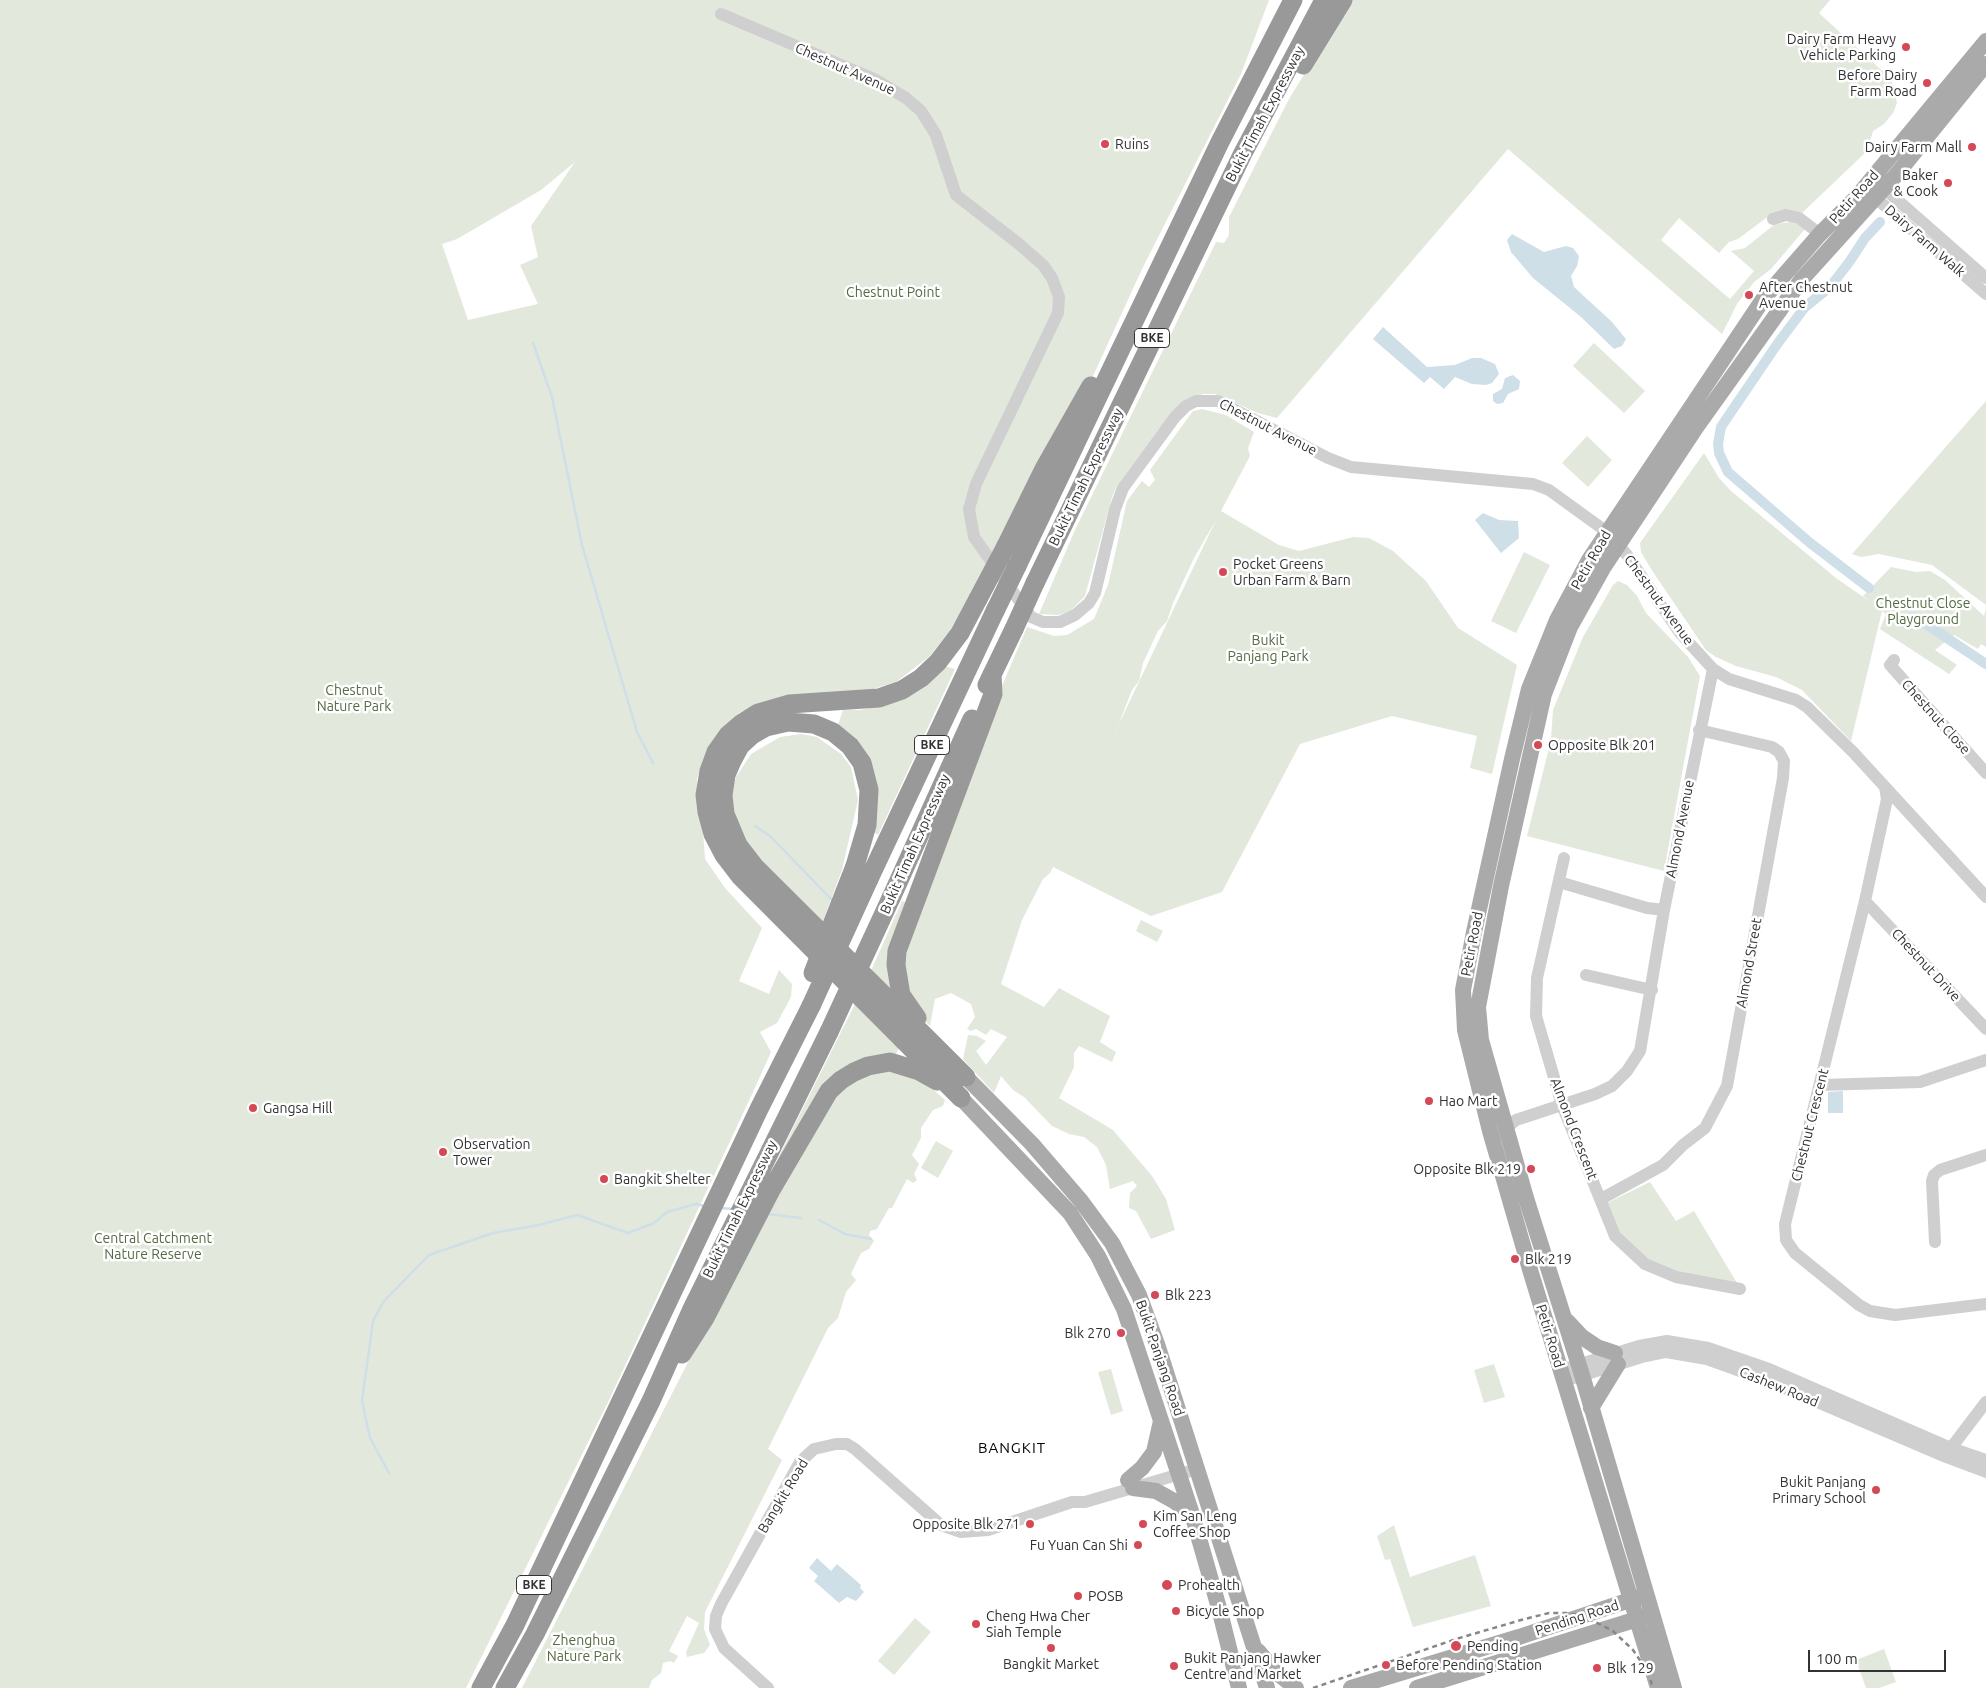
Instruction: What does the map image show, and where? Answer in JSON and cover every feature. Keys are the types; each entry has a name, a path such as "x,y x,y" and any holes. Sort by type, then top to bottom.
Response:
{"highway":[{"name":"Bukit Timah Expressway","path":"481,1688 515,1625 795,1036 808,1000 869,879 1220,142 1293,0"},
{"name":"Bukit Timah Expressway","path":"505,1688 535,1634 651,1401 698,1315 753,1182 828,1032 891,898 1034,583 1243,153 1324,0"},
{"path":"1243,153 1284,96 1343,0"},
{"path":"966,1077 904,1020 776,913 740,876 724,855 713,834 705,795 709,770 716,752 728,735 758,713 789,704 879,698 902,690 921,678 938,662 960,633 1044,469 1092,385 1123,346"},
{"path":"904,1020 896,965 897,951 992,694 992,674"},
{"path":"808,1000 854,866 867,825 869,790 862,763 850,746 833,732 814,724 788,722 766,727 752,735 740,746 726,775 722,795 725,814 738,844 755,867 904,1020 961,1098"},
{"path":"698,1315 829,1091 841,1080 868,1066 890,1062 919,1071 961,1098"}],"main road":[{"name":"Petir Road","path":"1638,1597 1591,1408 1505,1127 1481,1040 1478,1006 1501,886 1544,694 1570,627 1617,546 1756,341 1986,42"},
{"name":"Petir Road","path":"1658,1688 1644,1617 1562,1375 1496,1152 1465,1030 1463,990 1484,885 1530,689 1558,620 1589,560 1764,298 1820,234 1874,188 1986,64"},
{"path":"1484,885 1488,878 1494,876 1501,886"},
{"name":"Bukit Panjang Road","path":"966,1077 1032,1144 1081,1201 1112,1243 1146,1309 1267,1688"},
{"name":"Bukit Panjang Road","path":"961,1098 1070,1213 1098,1256 1124,1308 1192,1514 1219,1608 1239,1688"},
{"path":"1531,1272 1541,1277 1549,1270"},
{"path":"1563,1318 1592,1344 1617,1359 1591,1408"},
{"path":"1160,1421 1154,1452 1131,1484 1156,1491 1192,1514"},
{"name":"Pending Road","path":"1351,1688 1519,1637 1638,1597"},
{"name":"Petir Road","path":"1644,1617 1674,1688"},
{"name":"Pending Road","path":"1417,1688 1644,1617"},
{"path":"1253,1646 1276,1672 1296,1688"},
{"path":"1226,1688 1232,1665"}],"street":[{"name":"Chestnut Avenue","path":"721,14 874,79 906,98 921,111 936,135 956,195 1019,244 1043,265 1052,278 1059,297 1058,313 976,484 969,509 974,537 1031,617 1043,622 1060,622 1075,615 1089,603 1095,593 1115,510 1123,488 1175,417 1186,406 1201,400 1218,401 1328,458 1351,467 1376,471 1519,482 1549,490 1607,532 1617,546 1627,555 1680,633 1713,669 1729,679 1796,700 1807,707 1984,891"},
{"name":"Dairy Farm Walk","path":"1874,188 1986,278"},
{"name":"Dairy Farm Walk","path":"1874,188 1986,294"},
{"path":"1773,219 1786,215 1799,218 1820,234"},
{"name":"Petir Road","path":"1743,330 1751,322 1760,320 1763,328 1756,341"},
{"name":"Chestnut Close","path":"1894,660 1890,665 1986,773"},
{"name":"Almond Avenue","path":"1505,1127 1516,1120 1596,1094 1612,1086 1627,1071 1640,1051 1652,990 1664,910 1699,730 1713,669"},
{"name":"Almond Street","path":"1601,1198 1663,1164 1705,1128 1727,1086 1783,778 1784,761 1779,752 1772,747 1699,730"},
{"name":"Chestnut Crescent","path":"1885,787 1888,799 1821,1085 1785,1224 1786,1240 1789,1247 1859,1305 1882,1314 1895,1315 1986,1304"},
{"name":"Almond Crescent","path":"1564,858 1535,992 1536,1016 1562,1105 1615,1236 1645,1264 1676,1277 1740,1289"},
{"path":"1559,882 1647,908 1664,910"},
{"name":"Chestnut Drive","path":"1865,901 1986,1029"},
{"path":"1586,975 1652,990"},
{"path":"1821,1085 1920,1082 1986,1060"},
{"path":"1485,1112 1494,1122 1505,1127 1498,1137 1496,1152"},
{"path":"1934,1242 1932,1181 1934,1175 1940,1170 1986,1155"},
{"name":"Cashew Road","path":"1562,1375 1617,1359 1667,1341 1708,1348 1769,1369 1951,1448 1986,1460"},
{"name":"Cashew Road","path":"1617,1359 1666,1352 1706,1359 1768,1381 1946,1457 1986,1472"},
{"path":"1951,1448 1986,1402"},
{"name":"Bangkit Road","path":"768,1688 724,1648 715,1629 716,1616 800,1462 814,1449 836,1444 847,1444 941,1525 961,1532 988,1530 1072,1502 1082,1494 1131,1484 1196,1465"}],"green space":[{"name":"Chestnut Nature Park","path":"0,0 1269,0 1241,74 1142,269 1067,433 1030,477 977,585 953,626 930,656 896,682 863,692 755,705 739,713 721,729 704,757 697,779 697,806 703,832 705,859 725,888 762,928 739,981 769,994 779,970 792,984 791,997 777,1023 760,1032 771,1052 608,1402 466,1688 0,1688","holes":["575,162 531,226 538,257 520,265 538,304 468,320 442,244 457,239 541,190"]},
{"path":"1350,0 1830,0 1819,13 1891,79 1897,103 1893,113 1884,124 1873,131 1867,151 1802,213 1770,215 1738,239 1729,242 1719,253 1679,218 1661,240 1730,299 1754,271 1731,251 1745,248 1775,224 1791,222 1805,229 1771,269 1754,282 1737,304 1722,334 1508,149 1277,418 1258,413 1215,394 1203,394 1191,398 1158,430 1117,486 1112,497 1085,596 1070,611 1058,615 1039,614 1075,530 1216,242 1224,243 1229,235 1229,217 1289,99"},
{"path":"1594,343 1645,391 1624,413 1573,366"},
{"path":"1986,401 1986,605 1932,565 1879,554 1861,557 1852,554"},
{"name":"Bukit Panjang Park","path":"1202,409 1226,415 1254,432 1248,448 1250,456 1221,511 1279,545 1299,551 1353,537 1369,538 1393,551 1426,581 1458,628 1517,665 1492,774 1470,768 1477,736 1392,716 1300,744 1222,892 1151,916 1053,867 1050,873 1043,879 1022,920 1001,984 1044,1007 1059,988 1110,1016 1100,1042 1116,1052 1112,1062 1079,1046 1074,1053 1074,1067 1059,1098 1113,1130 1152,1176 1166,1199 1175,1230 1151,1239 1136,1211 1129,1208 1130,1193 1137,1186 1133,1181 1110,1189 1106,1165 1097,1147 1084,1137 1069,1134 1052,1126 1024,1097 1013,1090 1001,1076 994,1093 963,1059 968,1035 977,1036 986,1041 976,1051 986,1065 1007,1037 991,1029 986,1035 976,1029 971,1031 967,1029 975,1017 971,1004 951,993 935,999 930,1026 914,1010 902,982 905,944 993,707 1027,627 1054,636 1067,635 1094,619 1108,585 1127,501 1142,481 1149,487 1155,480 1150,470 1193,411","holes":["1216,520 1118,725 1132,690 1139,681 1143,663 1158,631 1167,621 1173,603 1194,558"]},
{"path":"1587,436 1612,460 1588,487 1562,463"},
{"name":"Chestnut Close Playground","path":"1704,453 1719,478 1731,491 1836,578 1869,601 1863,596 1891,567 1916,572 1930,571 1945,580 1984,616 1986,609 1986,647 1981,644 1978,649 1954,635 1935,650 1957,665 1949,674 1880,629 1886,614 1882,611 1851,741 1802,690 1776,677 1736,666 1716,657 1706,650 1653,572 1641,552 1640,543"},
{"path":"1524,552 1550,565 1516,633 1491,621"},
{"path":"1618,581 1627,585 1637,596 1646,613 1688,657 1700,676 1664,871 1527,836 1551,740 1553,710 1583,637 1613,585"},
{"path":"942,665 955,669 878,835 872,831 877,810 876,790 838,725 843,710 860,710 880,706"},
{"path":"801,734 817,737 841,754 851,767 858,800 842,870 821,926 765,871 736,827 731,794 736,777 751,754 780,737"},
{"path":"902,901 906,903 891,995 870,973"},
{"path":"1141,920 1163,931 1157,942 1136,931"},
{"path":"856,1002 900,1045 894,1059 858,1064 777,1170 773,1168"},
{"name":"Zhenghua Nature Park","path":"885,1070 904,1074 930,1087 945,1100 943,1106 933,1110 921,1128 921,1138 912,1155 919,1164 914,1174 917,1180 913,1183 907,1179 892,1208 889,1208 877,1229 870,1231 869,1235 874,1241 869,1249 861,1253 851,1274 856,1280 846,1292 838,1318 828,1328 768,1449 782,1460 705,1612 704,1629 710,1645 704,1653 687,1657 686,1652 699,1623 687,1616 669,1651 678,1656 674,1663 670,1661 663,1663 661,1673 652,1680 649,1688 522,1688 709,1321 829,1101 854,1079"},
{"path":"936,1141 953,1151 938,1178 921,1168"},
{"path":"1650,1182 1676,1221 1694,1211 1737,1283 1669,1273 1622,1241 1605,1204"},
{"path":"1494,1364 1505,1397 1484,1403 1474,1370"},
{"path":"1111,1369 1123,1411 1111,1415 1098,1372"},
{"path":"1394,1525 1410,1577 1475,1555 1491,1606 1413,1627 1390,1559 1385,1560 1377,1536"},
{"path":"915,1618 931,1632 894,1675 878,1661"},
{"path":"1884,1649 1896,1682 1879,1688 1866,1688 1856,1660"}],"shaded area":[{"path":"1512,234 1544,252 1566,246 1573,248 1579,256 1577,266 1571,276 1574,287 1612,322 1626,339 1622,346 1614,349 1581,317 1533,278 1511,252 1507,240"},
{"path":"1383,327 1427,367 1455,365 1472,358 1481,358 1495,364 1499,374 1492,383 1486,385 1472,384 1455,377 1444,389 1430,377 1424,383 1373,339"},
{"path":"1513,375 1520,381 1519,389 1508,394 1503,403 1497,404 1493,401 1493,394 1502,389 1505,378"},
{"path":"1483,513 1499,520 1518,521 1519,538 1501,553 1475,520"},
{"path":"1843,1091 1843,1113 1828,1113 1828,1092"},
{"path":"817,1558 831,1571 837,1564 861,1585 860,1588 864,1592 856,1601 847,1597 839,1603 814,1581 818,1576 809,1568"}],"waterway":[{"path":"1869,588 1809,542 1728,472 1719,453 1718,444 1721,427 1778,343 1805,307 1830,287 1865,238 1880,222"},
{"path":"533,343 552,397 582,545 637,732 653,763"},
{"path":"1911,617 1923,622 1986,664"},
{"path":"755,826 770,836 832,900"},
{"path":"389,1473 370,1438 362,1401 373,1321 384,1301 429,1255 493,1233 539,1225 577,1215 628,1233 654,1223 667,1212 696,1204 704,1206"},
{"path":"720,1208 734,1209"},
{"path":"767,1214 801,1218"},
{"path":"819,1220 845,1234 871,1239"}],"railway":[{"path":"1313,1688 1456,1639 1549,1613 1583,1616 1613,1631 1633,1650 1648,1672 1653,1688"}],"place":[{"name":"Dairy Farm Heavy Vehicle Parking","path":"1906,47"},
{"name":"Before Dairy Farm Road","path":"1927,83"},
{"name":"Ruins","path":"1105,144"},
{"name":"Dairy Farm Mall","path":"1972,147"},
{"name":"Baker & Cook","path":"1948,183"},
{"name":"After Chestnut Avenue","path":"1749,295"},
{"name":"Pocket Greens Urban Farm & Barn","path":"1223,572"},
{"name":"Opposite Blk 201","path":"1538,745"},
{"name":"Hao Mart","path":"1429,1101"},
{"name":"Gangsa Hill","path":"253,1108"},
{"name":"Observation Tower","path":"443,1152"},
{"name":"Opposite Blk 219","path":"1531,1169"},
{"name":"Bangkit Shelter","path":"604,1179"},
{"name":"Blk 219","path":"1515,1259"},
{"name":"Blk 223","path":"1155,1295"},
{"name":"Blk 270","path":"1121,1333"},
{"name":"Bukit Panjang Primary School","path":"1876,1490"},
{"name":"Opposite Blk 271","path":"1030,1524"},
{"name":"Kim San Leng Coffee Shop","path":"1143,1524"},
{"name":"Fu Yuan Can Shi","path":"1138,1545"},
{"name":"Prohealth","path":"1167,1585"},
{"name":"POSB","path":"1078,1596"},
{"name":"Bicycle Shop","path":"1176,1611"},
{"name":"Cheng Hwa Cher Siah Temple","path":"976,1624"},
{"name":"Pending","path":"1456,1646"},
{"name":"Bangkit Market","path":"1051,1648"},
{"name":"Before Pending Station","path":"1386,1665"},
{"name":"Bukit Panjang Hawker Centre and Market","path":"1174,1666"},
{"name":"Blk 129","path":"1597,1668"}],"district":[{"name":"BANGKIT","path":"1012,1448"}],"park label":[{"name":"Chestnut Point","path":"893,292"},
{"name":"Central Catchment Nature Reserve","path":"153,1246"}]}
